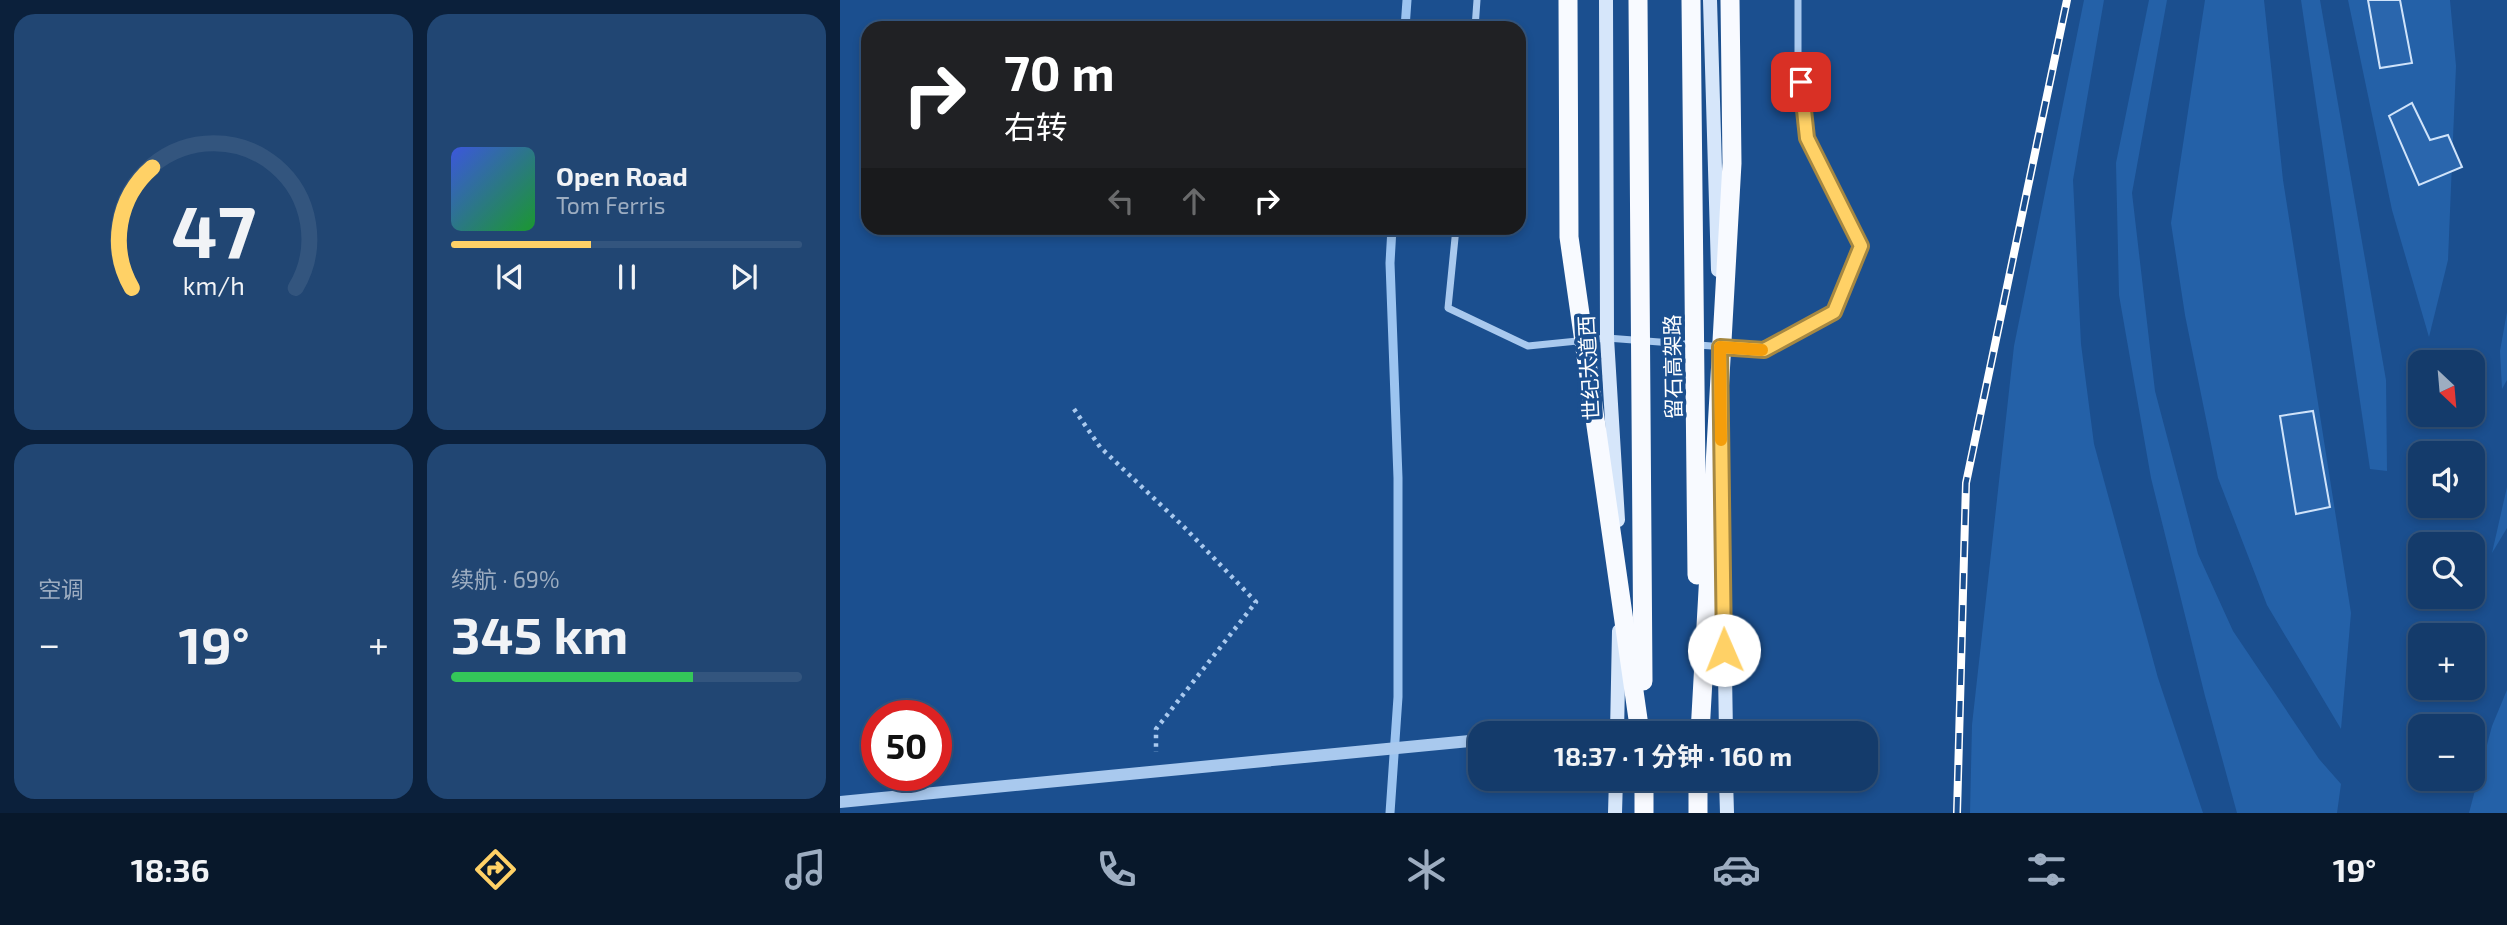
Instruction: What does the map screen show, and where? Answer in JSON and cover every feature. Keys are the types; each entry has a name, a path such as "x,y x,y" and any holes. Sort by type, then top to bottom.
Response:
{"highway":[{"path":"1568,0 1569,237 1639,721"},
{"name":"留石高架路","path":"1638,0 1641,721"},
{"name":"留石高架路","path":"1691,0 1699,721"},
{"path":"1700,721 1732,163 1730,0"},
{"path":"1644,791 1644,813"},
{"path":"1698,791 1698,813"}],"main road":[{"name":"世纪大道西","path":"1606,0 1607,338 1620,558 1617,721"},
{"path":"1710,0 1720,347 1726,721"},
{"path":"1615,813 1616,791"},
{"path":"1726,791 1727,813"}],"street":[{"path":"1476,21 1477,0"},
{"path":"1455,235 1448,308 1528,346 1607,338 1764,350 1834,312 1861,246 1807,138 1798,55 1798,0"},
{"path":"840,802 1468,741"}],"path":[{"path":"1074,409 1100,447 1256,601 1156,729 1156,771"}],"shaded area":[{"path":"2084,0 2104,0 2073,180 2081,344 2094,444 2158,678 2203,813 1970,813 1972,725 2014,346"},
{"path":"2149,0 2167,0 2132,193 2155,391 2198,554 2233,631 2319,759 2341,784 2337,813 2237,813 2151,478 2119,295 2116,163"},
{"path":"2205,0 2264,0 2283,180 2351,613 2341,729 2267,605 2218,478 2185,315 2171,223"},
{"path":"2301,0 2320,0 2386,380 2387,471 2370,469"},
{"path":"2348,0 2450,0 2456,66 2448,260 2429,337 2392,210"},
{"path":"2507,312 2507,380 2502,389 2500,351"},
{"path":"2507,487 2507,528 2492,553"},
{"path":"2507,690 2507,813 2469,813 2475,791 2485,791 2485,752 2492,726"}],"building":[{"path":"2368,0 2400,0 2412,63 2380,68"},
{"path":"2412,103 2430,140 2448,135 2462,167 2419,185 2389,116"},
{"path":"2313,411 2330,507 2296,514 2280,416"}],"waterway":[{"path":"1406,21 1407,0"},
{"path":"1390,813 1398,697 1398,478 1390,263 1392,235"}],"railway":[{"path":"1957,813 1966,483 2067,0"}],"slow traffic":[{"path":"1721,440 1720,347 1762,350"}],"route":[{"path":"1724,650 1720,347 1764,350 1834,312 1861,246 1807,138 1801,82"}]}
